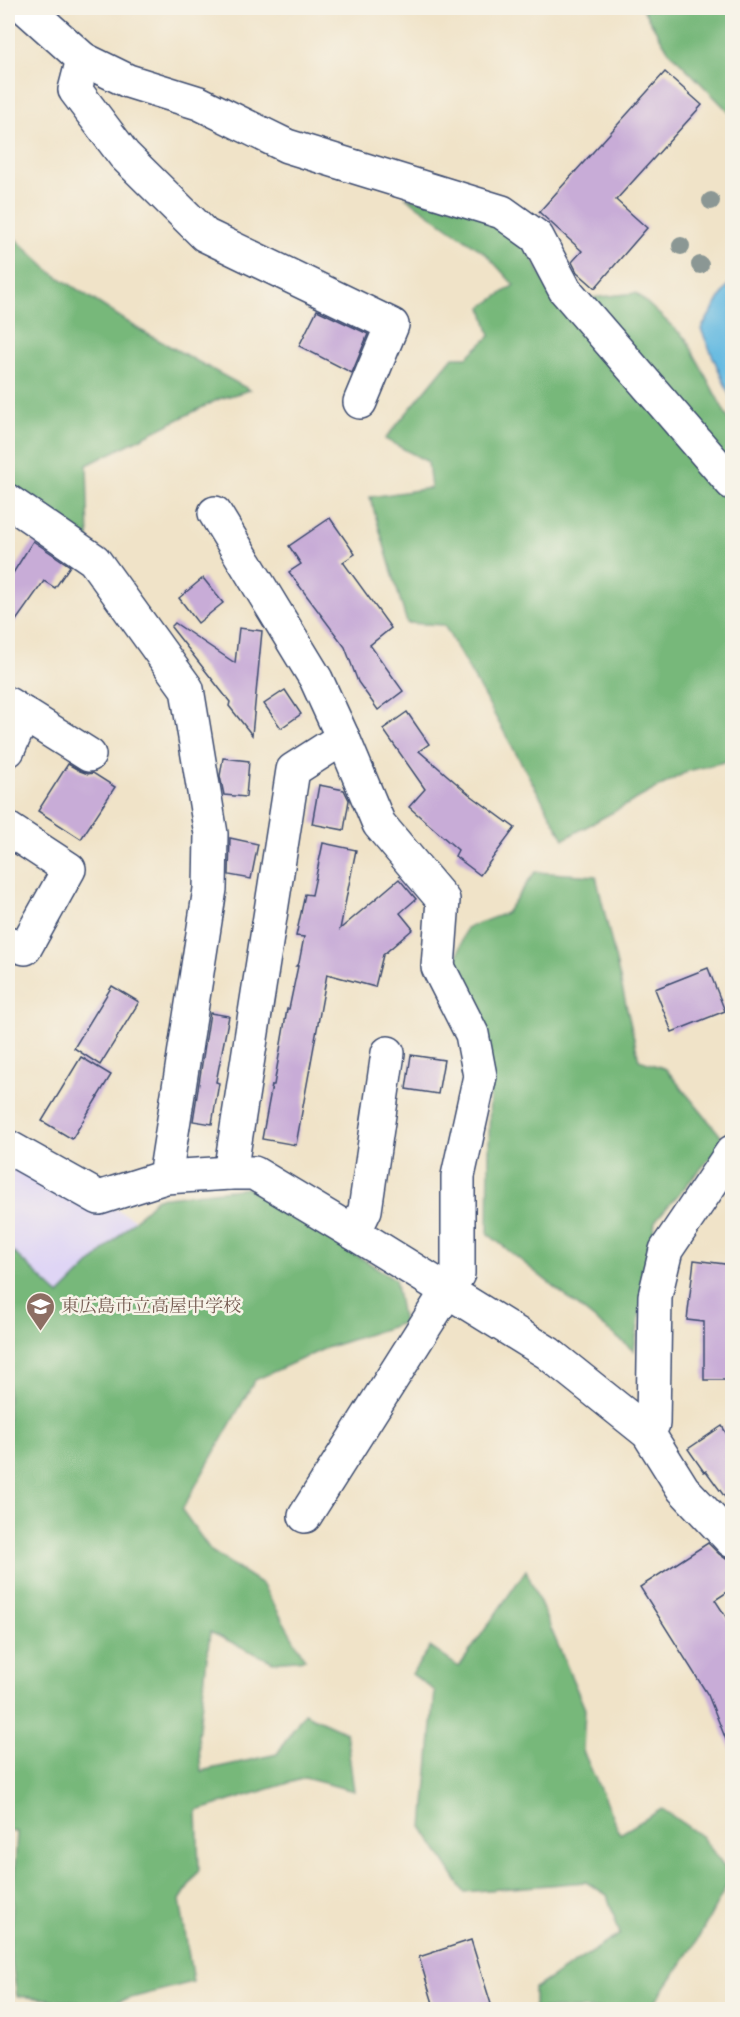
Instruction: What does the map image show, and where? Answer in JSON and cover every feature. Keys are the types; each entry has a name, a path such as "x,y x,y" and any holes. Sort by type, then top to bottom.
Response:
{"street":[{"path":"26,8 83,59 128,81 199,103 287,146 502,212 537,237 565,290 732,483"},
{"path":"83,59 75,90 124,155 205,235 392,325 360,402"},
{"path":"8,501 94,560 187,689 211,834 210,889 165,1177"},
{"path":"215,513 316,679 379,824 443,900 438,967 472,1035 480,1076 458,1176 458,1274 305,1516"},
{"path":"8,750 16,709 89,755"},
{"path":"230,1173 293,771 343,738"},
{"path":"8,829 69,869 25,948 8,943"},
{"path":"354,1233 365,1210 388,1053"},
{"path":"8,1147 99,1198 165,1177 254,1173 548,1353 648,1433 682,1489 732,1541"},
{"path":"648,1433 653,1424 655,1296 666,1250 732,1152"}],"shaded area":[{"name":"東広島市立高屋中学校","path":"8,1152 136,1220 8,1444"}],"green space":[{"path":"642,8 732,8 732,115 668,50"},
{"path":"405,197 494,215 523,240 555,302 636,293 686,339 732,426 732,760 688,771 564,839 444,625 407,623 370,497 431,488 428,462 385,439 453,357 467,357 490,336 482,307 514,285 486,254"},
{"path":"8,232 52,273 140,330 250,390 219,399 87,465 89,541 8,483"},
{"path":"535,872 596,876 639,1060 666,1069 725,1141 655,1221 634,1351 488,1234 490,1074 452,974 466,928 506,913"},
{"path":"248,1188 395,1279 403,1323 326,1348 255,1380 182,1510 211,1551 262,1584 305,1659 273,1662 210,1632 198,1736 201,1771 277,1754 304,1713 346,1732 354,1791 305,1778 197,1811 199,1870 180,1900 193,1982 104,2005 17,1996 10,1950 17,1832 8,1831 8,1247 59,1295 157,1198"},
{"path":"526,1570 585,1709 583,1751 620,1834 662,1809 701,1836 732,1876 695,1944 656,2000 653,2009 534,2009 534,1989 620,1934 607,1895 586,1882 464,1892 423,1828 435,1691 412,1674 430,1647 459,1667"}],"water":[{"path":"732,284 732,401 701,329 728,285"}],"building":[{"path":"665,72 702,105 616,200 647,228 595,288 577,272 572,262 582,251 539,212"},
{"path":"317,310 368,334 352,373 299,346"},
{"path":"330,518 355,554 343,562 391,628 370,645 403,691 378,710 358,682 345,647 289,572 301,564 289,546"},
{"path":"33,541 70,566 55,588 44,581 8,632 8,581"},
{"path":"203,578 223,603 198,623 179,598"},
{"path":"175,623 235,663 239,628 262,631 252,735 229,706 230,702 171,627"},
{"path":"285,690 301,714 281,728 264,704"},
{"path":"407,712 429,744 419,751 469,794 515,828 480,875 455,856 458,850 409,807 425,789 383,729"},
{"path":"223,758 249,761 246,797 224,795 220,776"},
{"path":"68,764 88,774 93,773 115,787 81,839 38,811"},
{"path":"319,785 344,790 349,800 344,830 312,824"},
{"path":"230,838 258,844 251,879 229,875"},
{"path":"323,843 356,850 340,929 399,879 416,899 400,913 413,929 383,955 375,987 327,974 296,1145 262,1139 287,1009 289,1009 298,966 296,966 299,963 304,937 296,936 305,894 312,895"},
{"path":"708,968 725,1011 672,1032 655,989"},
{"path":"112,986 139,1002 100,1065 74,1048"},
{"path":"210,1013 229,1016 216,1082 219,1083 212,1124 193,1121"},
{"path":"411,1055 444,1060 438,1094 406,1089"},
{"path":"81,1057 111,1075 72,1139 42,1121"},
{"path":"694,1260 732,1265 732,1380 704,1380 704,1322 687,1320"},
{"path":"722,1426 732,1443 732,1507 688,1449"},
{"path":"708,1543 726,1559 732,1559 732,1589 715,1600 732,1626 731,1752 708,1695 640,1587"},
{"path":"471,1940 491,2004 473,2010 435,2010 419,1957"}],"place":[{"name":"東広島市立高屋中学校","path":"40,1332"}]}
